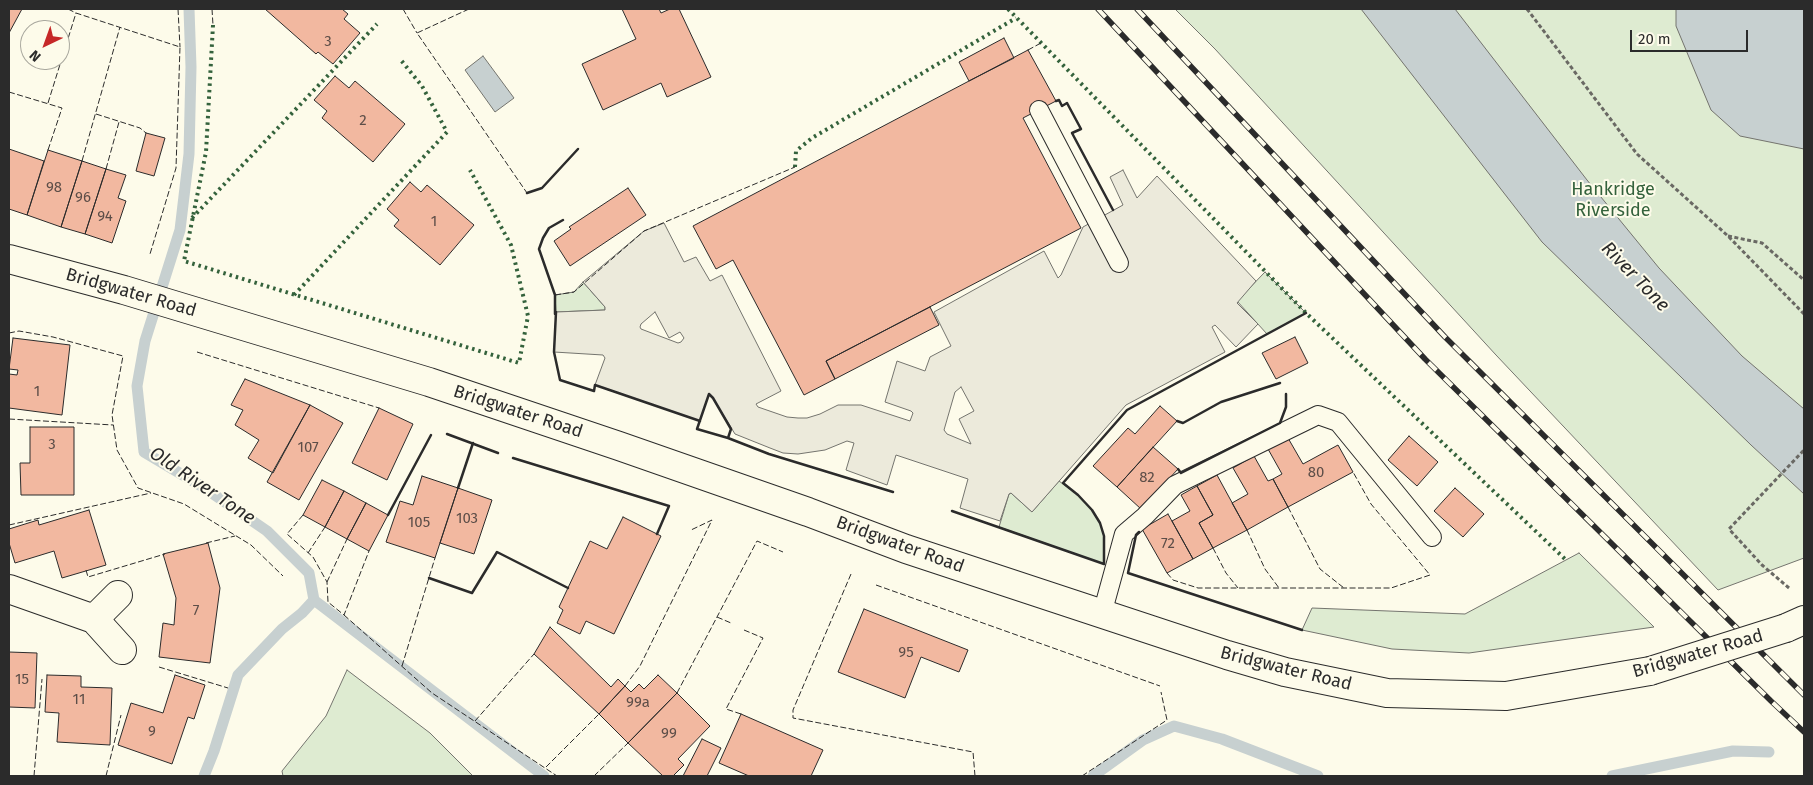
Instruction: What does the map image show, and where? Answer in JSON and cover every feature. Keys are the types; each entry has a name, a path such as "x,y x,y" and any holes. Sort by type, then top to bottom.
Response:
{"main road":[{"name":"Bridgwater Road","path":"9,259 124,290 259,330 524,413 808,512 906,549 1285,672 1386,693 1506,696 1650,671 1795,624"},
{"path":"9,589 94,619 122,650"},
{"path":"94,619 118,595"}],"lane":[{"path":"1039,110 1119,263"},
{"path":"1102,614 1124,534 1145,516 1175,485 1318,415 1338,422 1432,537"}],"path":[{"path":"1527,9 1637,154 1728,236 1804,314"},
{"path":"1728,236 1762,243 1804,280"},
{"path":"1790,590 1762,565 1729,529 1804,450"}],"green space":[{"name":"Hankridge Riverside","path":"1175,9 1804,9 1804,558 1718,590 1496,355 1215,49"},
{"path":"1265,272 1306,313 1267,334 1237,301"},
{"path":"583,282 605,307 605,310 556,312 555,295 574,292"},
{"path":"1059,481 1078,495 1092,510 1100,523 1104,536 1104,564 999,527 1009,494 1011,493 1032,512"},
{"path":"1579,553 1654,627 1469,653 1392,649 1302,630 1312,608 1465,614"},
{"path":"347,670 430,733 473,776 283,776 282,771 326,716"}],"shaded area":[{"path":"1123,170 1137,198 1157,176 1256,281 1237,303 1258,324 1236,347 1215,325 1212,327 1225,352 1126,405 1032,512 1011,493 1000,521 960,508 968,479 896,455 887,485 846,470 854,443 847,441 825,450 798,454 783,453 735,434 709,394 700,421 595,385 605,358 603,355 554,352 556,312 605,310 605,307 583,282 644,231 664,223 684,262 696,257 710,281 722,275 781,391 756,404 758,407 787,417 807,418 838,405 861,405 910,421 913,413 911,411 885,402 897,361 925,371 930,357 951,346 934,312 1044,251 1058,278 1083,227 1123,205 1110,177","holes":["655,312 669,338 680,332 684,338 681,342 678,343 641,329 641,324","961,387 974,411 959,419 971,444 947,434 944,430 955,392"]}],"water":[{"name":"River Tone","path":"1361,9 1455,9 1587,180 1659,268 1742,356 1804,409 1804,494 1542,242"},
{"path":"1676,9 1804,9 1804,149 1740,136 1711,110 1676,26"},
{"path":"483,56 514,98 495,112 465,70"}],"building":[{"path":"9,9 22,9 9,33"},
{"path":"265,9 342,9 348,14 344,19 360,33 333,64 318,52 316,54"},
{"path":"622,9 659,9 661,13 670,9 679,9 711,77 667,97 661,83 603,110 582,64 636,39"},
{"path":"1004,38 1014,58 969,81 959,62"},
{"path":"1028,50 1056,101 1023,118 1081,228 826,361 835,379 804,395 733,260 716,269 693,226"},
{"path":"335,76 349,88 355,81 405,124 373,162 322,118 327,111 314,100"},
{"path":"146,133 165,138 154,176 136,171"},
{"path":"9,149 44,161 27,215 9,209"},
{"path":"48,150 82,161 61,227 27,215"},
{"path":"82,161 106,169 85,234 61,227"},
{"path":"106,169 126,175 118,198 126,201 112,243 85,234"},
{"path":"410,182 421,192 427,185 474,225 440,265 394,226 399,220 387,209"},
{"path":"628,188 646,215 570,266 554,241 571,229 569,227"},
{"path":"930,307 939,325 835,379 826,361"},
{"path":"1295,337 1308,363 1276,379 1262,353"},
{"path":"13,338 70,345 62,415 9,408 9,374 17,375 18,370 9,369"},
{"path":"245,379 310,405 273,473 248,458 259,440 235,425 243,410 231,405"},
{"path":"310,405 343,423 299,500 267,482"},
{"path":"1160,406 1177,421 1117,487 1093,466 1128,428 1135,434"},
{"path":"379,408 413,424 387,480 352,463"},
{"path":"30,427 74,427 74,495 21,495 20,463 30,463"},
{"path":"1409,436 1438,462 1417,486 1388,460"},
{"path":"1288,438 1303,464 1338,445 1353,472 1288,507 1273,479 1282,474 1268,449"},
{"path":"1153,447 1178,469 1141,509 1117,487"},
{"path":"1254,456 1268,481 1273,479 1288,507 1247,530 1232,503 1248,494 1233,468"},
{"path":"1217,475 1247,530 1213,548 1199,523 1213,515 1197,486"},
{"path":"422,476 458,488 435,558 386,542 400,501 413,505"},
{"path":"322,480 344,491 325,527 303,515"},
{"path":"1197,486 1213,515 1199,523 1213,548 1193,559 1172,521 1190,511 1181,495"},
{"path":"458,488 492,500 474,554 440,543"},
{"path":"1455,488 1484,514 1463,537 1434,511"},
{"path":"344,491 366,503 347,539 325,527"},
{"path":"366,503 388,515 369,551 347,539"},
{"path":"89,510 106,565 62,578 54,551 15,563 9,543 9,529 38,520 39,525"},
{"path":"1168,514 1193,559 1167,573 1142,529"},
{"path":"623,517 661,536 614,634 586,621 580,634 557,623 563,610 559,607 590,541 607,549"},
{"path":"208,543 220,588 210,663 159,657 163,623 174,625 176,598 163,554"},
{"path":"864,609 968,650 959,672 921,657 905,698 838,672"},
{"path":"550,627 611,687 618,679 625,686 599,714 534,654"},
{"path":"9,652 37,653 35,708 9,707"},
{"path":"47,675 81,676 81,687 112,688 110,745 57,742 59,713 45,712"},
{"path":"175,675 205,685 194,719 188,717 172,764 118,745 131,703 163,713"},
{"path":"658,675 677,693 628,743 599,714 625,686 631,692 639,684 644,689"},
{"path":"677,693 710,726 678,759 684,765 673,776 663,776 628,743"},
{"path":"741,714 823,750 811,776 749,776 719,763"},
{"path":"702,739 721,748 707,776 683,776"}],"waterway":[{"name":"Old River Tone","path":"189,9 191,67 189,154 180,230 145,341 137,386 144,452 203,487 267,531 309,573 314,600 544,776"},
{"path":"204,776 214,751 238,675 282,629 302,613 314,600"},
{"name":"Old River Tone","path":"1093,776 1143,740 1174,726 1222,739 1318,776"},
{"name":"Old River Tone","path":"1612,776 1733,751 1769,752"}],"railway":[{"path":"1098,9 1425,359 1804,732"},
{"path":"1137,9 1445,337 1804,695"}],"hedge":[{"path":"1008,9 1306,313 1566,560"},
{"path":"795,167 796,151 812,138 1016,18"},
{"path":"192,218 377,24"},
{"path":"213,25 206,152 184,261 519,363 528,316 511,245 470,170"},
{"path":"294,295 447,132 422,86 400,59"}],"fence":[{"path":"68,9 180,47 176,168 150,254"},
{"path":"178,9 180,47"},
{"path":"212,9 213,25"},
{"path":"403,9 417,33"},
{"path":"469,9 417,33 527,193"},
{"path":"48,103 76,13"},
{"path":"82,161 120,27"},
{"path":"1028,50 1041,43"},
{"path":"9,92 62,108 48,150"},
{"path":"96,114 140,128 146,133"},
{"path":"106,169 119,122"},
{"path":"555,295 574,292 644,231 795,167"},
{"path":"9,333 19,331 53,337 123,356 112,415 117,450 138,488 184,504 251,545 283,576"},
{"path":"197,352 379,408"},
{"path":"9,419 113,425"},
{"path":"1167,573 1173,580 1198,588 1391,588 1430,575 1371,504 1353,472"},
{"path":"9,525 151,493"},
{"path":"1288,507 1320,569 1344,588"},
{"path":"303,515 287,534 313,557 327,582 328,602 344,615 369,551"},
{"path":"625,686 640,666 712,520 691,530"},
{"path":"308,553 325,527"},
{"path":"1247,530 1265,569 1279,588"},
{"path":"206,543 235,536"},
{"path":"327,582 347,539"},
{"path":"677,693 757,541 783,552"},
{"path":"1213,548 1226,573 1238,588"},
{"path":"86,570 88,577 165,554"},
{"path":"402,666 435,558"},
{"path":"851,574 793,710 793,718 973,752 975,776"},
{"path":"876,585 1160,686"},
{"path":"344,615 432,693 557,776"},
{"path":"717,617 731,623"},
{"path":"741,714 726,709 763,638 744,630"},
{"path":"475,721 534,654"},
{"path":"159,667 228,688"},
{"path":"34,776 42,679"},
{"path":"1082,776 1167,720 1161,692"},
{"path":"546,767 599,714"},
{"path":"106,776 121,715"},
{"path":"594,776 628,743"}],"wall":[{"path":"1056,101 1059,100 1062,106 1067,103 1081,129 1072,133 1113,210"},
{"path":"527,193 542,188 578,149"},
{"path":"555,314 555,295 539,249 549,228 563,220"},
{"path":"556,312 554,352 560,380 594,391 595,385 700,421"},
{"path":"952,511 1104,564 1104,536 1100,523 1092,510 1063,483 1127,410 1306,313"},
{"path":"1177,421 1183,423 1221,402 1280,383"},
{"path":"709,394 731,429 728,438 697,429 709,394"},
{"path":"1178,469 1181,473 1280,423 1286,407 1286,394"},
{"path":"447,434 498,453"},
{"path":"388,515 431,435"},
{"path":"728,438 769,454 893,492"},
{"path":"458,488 473,443"},
{"path":"513,458 669,506 657,534"},
{"path":"1139,532 1136,535 1128,573 1302,630"},
{"path":"429,578 472,593 497,552 568,588"}]}
